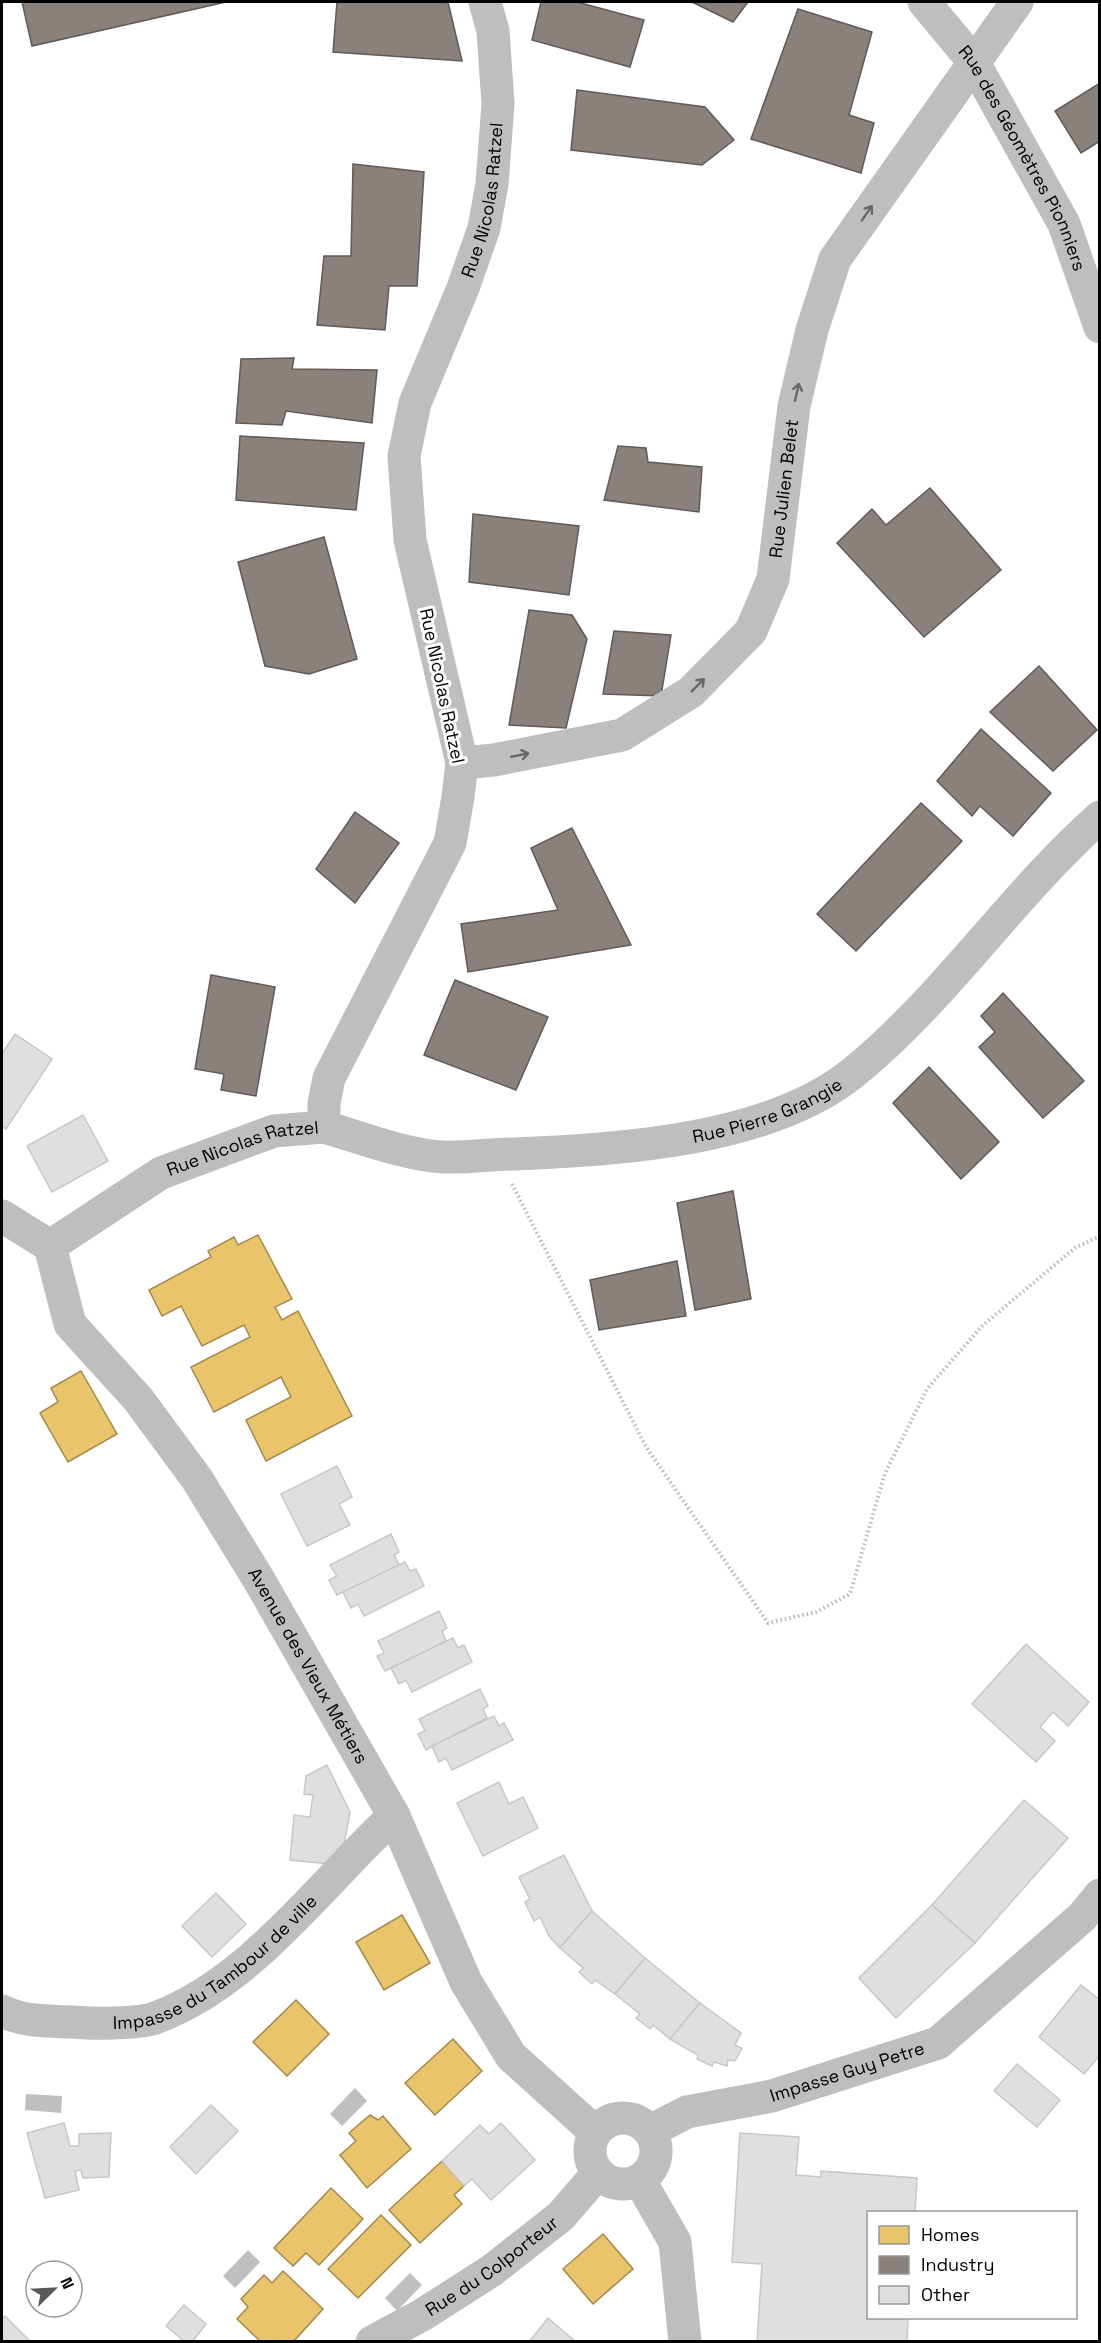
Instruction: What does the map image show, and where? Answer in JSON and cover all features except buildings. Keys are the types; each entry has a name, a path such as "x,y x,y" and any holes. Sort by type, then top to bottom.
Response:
{"street":[{"name":"Rue Nicolas Ratzel","path":"50,1246 161,1173 274,1131 324,1127 324,1103 329,1078 450,843 462,763 410,540 404,456 415,403 443,342 484,228 492,184 498,104 492,31 485,2"},
{"name":"Rue des Géomètres Pionniers","path":"924,2 973,61 1064,224 1100,327"},
{"name":"Rue Julien Belet","path":"462,763 494,760 622,735 691,692 750,631 773,579 794,406 812,330 835,259 973,61 1017,2"},
{"name":"Rue Pierre Grangie","path":"324,1127 442,1157 653,1143 760,1122 811,1102 853,1073 917,1016 1018,899 1100,817"},
{"path":"2,1216 50,1246"},
{"name":"Avenue des Vieux Métiers","path":"50,1246 70,1324 138,1399 197,1479 259,1580 394,1816 466,1982 511,2056 595,2132"},
{"name":"Impasse du Tambour de ville","path":"2,2011 20,2019 76,2023 153,2019 206,1994 296,1918 348,1860 394,1816"},
{"name":"Impasse Guy Petre","path":"650,2131 687,2112 772,2096 938,2043 1082,1917 1100,1895"},
{"path":"622,2117 642,2124 650,2131 657,2153 654,2164 640,2181 617,2185 598,2173 589,2153 595,2132 602,2125 622,2117"},
{"name":"Rue du Colporteur","path":"372,2342 422,2315 491,2271 561,2216 598,2173"},
{"path":"640,2181 675,2242 685,2342"}],"path":[{"path":"497,1154 646,1447 768,1623 816,1612 850,1594 885,1473 927,1389 982,1326 1075,1248 1100,1236"}],"shaded area":[{"path":"355,2088 367,2101 342,2126 330,2114"},
{"path":"26,2094 62,2096 61,2113 25,2110"},
{"path":"248,2250 260,2262 235,2288 223,2276"},
{"path":"410,2273 422,2285 397,2311 385,2298"}]}
